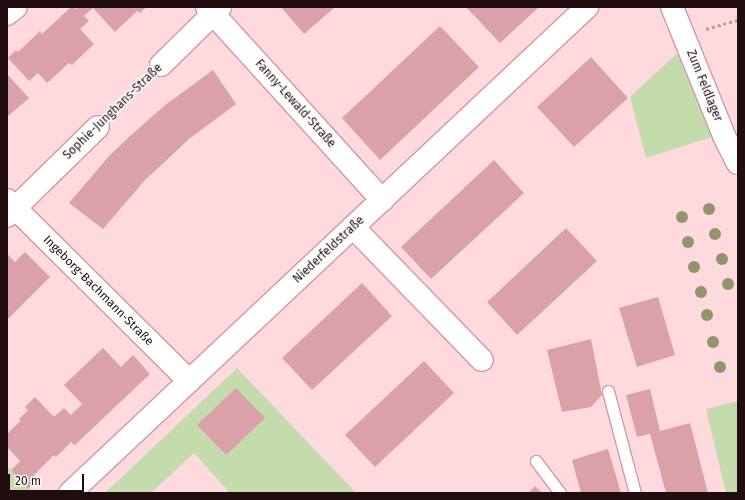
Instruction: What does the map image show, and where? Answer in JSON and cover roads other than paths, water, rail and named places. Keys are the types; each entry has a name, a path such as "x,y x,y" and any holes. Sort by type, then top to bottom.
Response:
{"street":[{"path":"7,14 16,7"},
{"name":"Niederfeldstraße","path":"70,493 587,7"},
{"name":"Zum Feldlager","path":"672,7 725,138 738,163"},
{"name":"Fanny-Lewald-Straße","path":"213,9 382,200"},
{"name":"Sophie-Junghans-Straße","path":"161,65 213,9"},
{"name":"Sophie-Junghans-Straße","path":"10,208 98,127"},
{"name":"Ingeborg-Bachmann-Straße","path":"10,208 189,381"},
{"path":"354,227 482,360"}],"lane":[{"path":"608,391 635,493"},
{"path":"536,461 560,493"}]}
